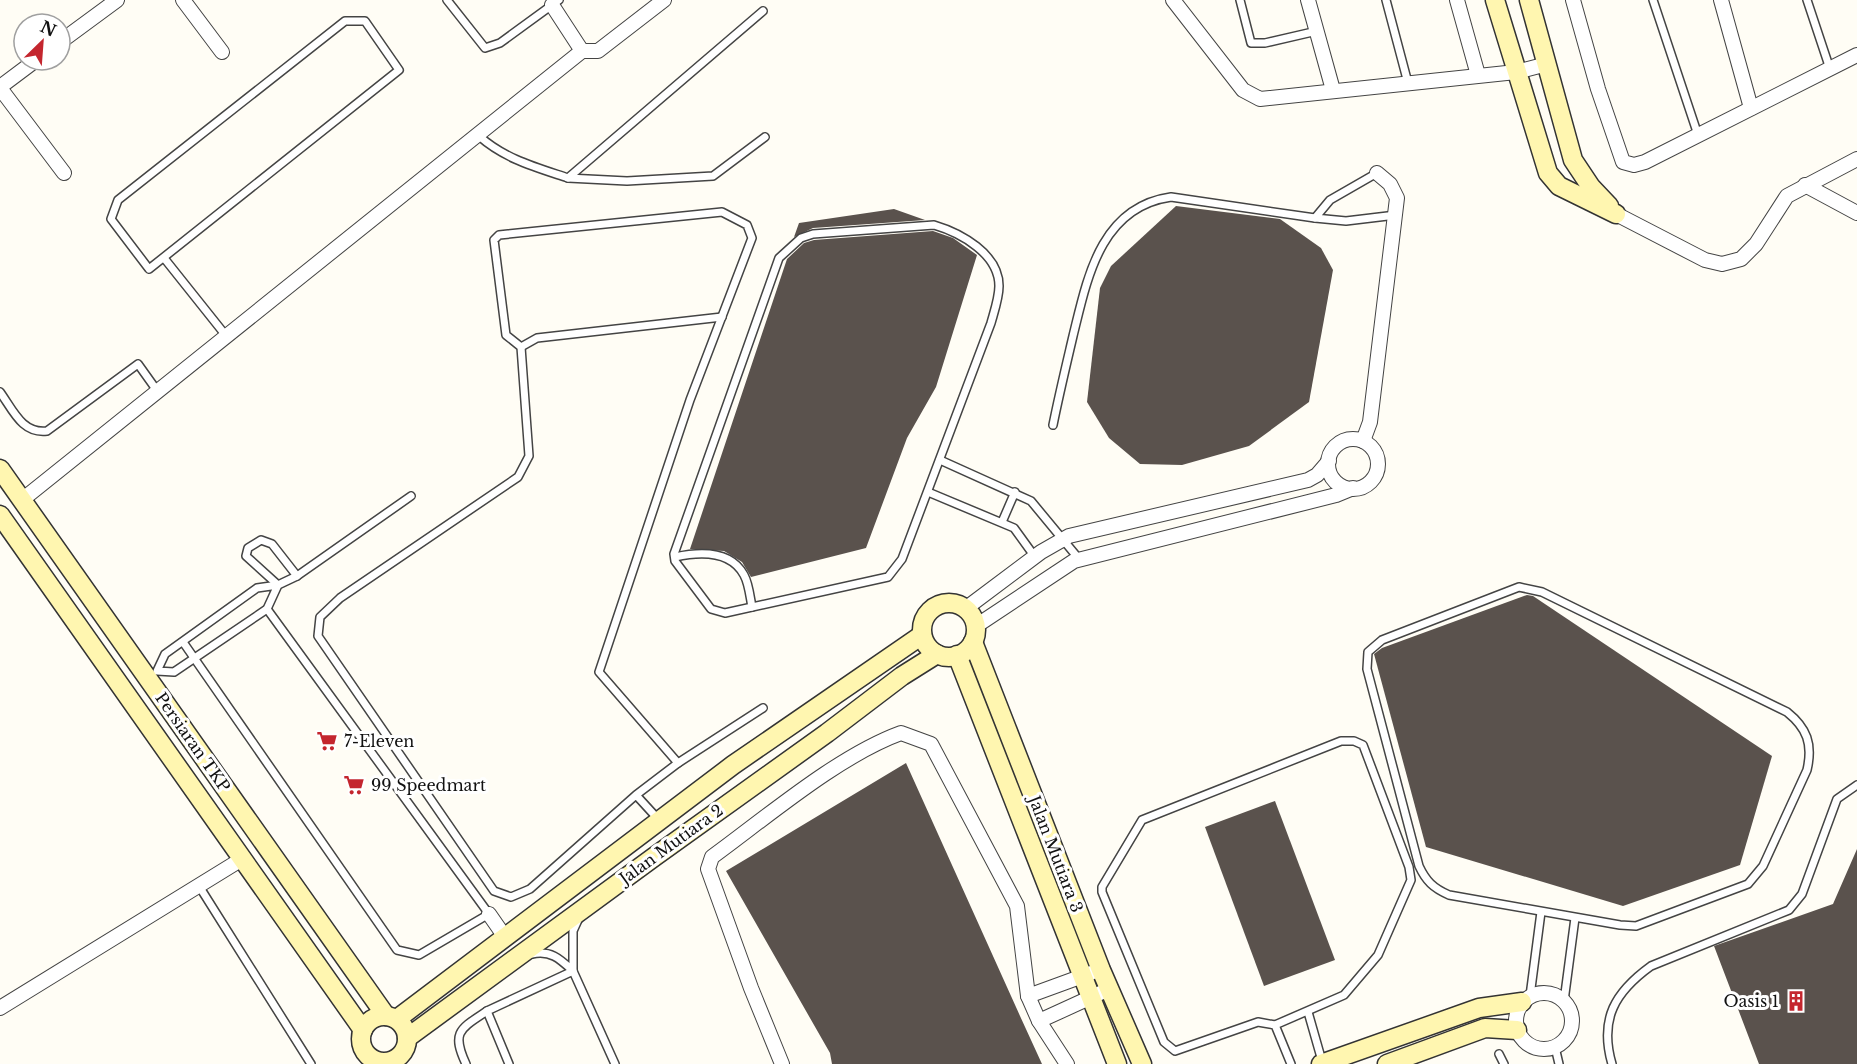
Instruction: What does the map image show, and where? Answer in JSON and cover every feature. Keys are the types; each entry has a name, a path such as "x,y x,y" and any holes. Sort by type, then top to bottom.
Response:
{"street":[{"path":"72,33 117,0"},
{"path":"183,0 222,52"},
{"path":"22,500 479,136 582,51 598,51 664,0"},
{"path":"1173,0 1243,90 1260,99 1516,72 1547,64"},
{"path":"1308,0 1333,90"},
{"path":"1456,0 1478,75"},
{"path":"1495,0 1548,173 1559,186 1705,260 1722,264 1741,259 1756,244 1786,196 1857,159"},
{"path":"1529,0 1573,160 1591,187 1616,214"},
{"path":"1573,0 1598,89 1623,162 1634,165 1645,162 1857,55"},
{"path":"1721,0 1751,108"},
{"path":"555,3 582,51"},
{"path":"21,72 0,88 64,173"},
{"path":"1363,441 1370,422 1397,198 1390,184 1377,173"},
{"path":"1805,185 1857,213"},
{"path":"965,609 1035,557 1063,540 1308,480 1317,475 1329,461 1338,444 1354,439 1363,441 1375,452 1378,467 1371,481 1365,486 1079,559 1061,568 974,634 957,655 937,654 930,649 922,635 924,618 936,606 953,603 965,609 974,634"},
{"path":"1329,461 1331,474 1335,481 1353,488"},
{"name":"Persiaran TKP","path":"0,469 152,674 392,1017"},
{"name":"Persiaran TKP","path":"0,515 363,1030"},
{"name":"Jalan Mutiara 3","path":"974,634 1093,973"},
{"name":"Jalan Mutiara 2","path":"392,1017 505,936 733,765 922,635"},
{"name":"Jalan Mutiara 2","path":"405,1052 518,957 592,901 827,733 902,676 937,654"},
{"name":"Jalan Mutiara 3","path":"957,655 1101,992 1142,1064"},
{"path":"782,1064 751,988 708,869 712,858 813,783 883,739 901,733 931,744 1017,906 1028,996 1039,1021 1067,1064"},
{"path":"0,1008 242,860"},
{"path":"489,915 505,936"},
{"path":"1028,996 1093,973"},
{"path":"1039,1021 1101,992"},
{"name":"Jalan Mutiara 3","path":"1101,992 1118,1064"},
{"path":"1322,1064 1479,1008 1548,993 1564,1001 1572,1017 1569,1035 1555,1047 1546,1049 1528,1044 1517,1029 1517,1010 1526,999"},
{"path":"392,1017 406,1031 405,1052 391,1060 379,1062 366,1052 361,1038 363,1030 372,1019 392,1017"},
{"path":"1387,1064 1485,1028 1517,1029"}],"lane":[{"path":"447,0 485,48 500,43 555,3"},
{"path":"1240,0 1251,43 1265,43 1317,31"},
{"path":"1386,0 1408,83"},
{"path":"1653,0 1698,135"},
{"path":"1807,0 1830,69"},
{"path":"568,178 763,11"},
{"path":"345,21 365,21 399,70 164,258 149,269 111,219 118,200 345,21"},
{"path":"479,136 495,150 516,161 568,178 627,181 713,176 765,137"},
{"path":"1316,218 1330,200 1377,173"},
{"path":"1053,425 1090,268 1104,240 1131,214 1150,202 1171,197 1346,221 1396,215"},
{"path":"678,763 599,672 690,400 752,238 747,225 722,212 499,235 494,240 506,335 521,347 529,456 518,477 340,598 320,617 318,636 494,891 511,897 530,890 636,795 678,763 764,708"},
{"path":"934,225 955,233 992,261 999,286 992,323 940,460 902,560 888,577 725,613 711,609 675,557 676,547 779,258 801,238 822,233 934,225"},
{"path":"164,258 227,337"},
{"path":"521,347 537,338 722,316"},
{"path":"0,392 26,428 35,432 47,431 138,364 158,392"},
{"path":"940,460 1031,501 1079,559"},
{"path":"927,492 1020,531 1035,557"},
{"path":"1002,522 1015,492"},
{"path":"152,674 165,654 257,588 278,585 297,576 411,496"},
{"path":"278,585 246,556 248,548 261,540 272,543 297,576"},
{"path":"675,557 698,552 716,555 732,562 745,577 752,607"},
{"path":"152,674 174,672 195,660 267,609 278,585"},
{"path":"1519,587 1542,592 1787,712 1800,722 1808,737 1811,753 1807,770 1763,866 1748,884 1636,926 1541,912 1449,895 1435,889 1425,879 1416,854 1366,660 1374,644 1382,640 1519,587"},
{"path":"183,642 397,950 419,955 489,915 267,609"},
{"path":"1341,741 1353,741 1363,745 1409,867 1411,880 1378,955 1344,995 1275,1024 1258,1022 1175,1051 1170,1048 1164,1042 1102,892 1102,886 1142,820 1341,741"},
{"path":"1612,1064 1608,1037 1610,1011 1619,995 1633,979 1652,966 1789,910 1802,894 1837,799 1857,784"},
{"path":"636,795 660,821"},
{"path":"199,886 311,1064"},
{"path":"573,971 573,931 579,918 592,901"},
{"path":"1526,999 1541,912"},
{"path":"1564,1001 1575,918"},
{"path":"518,957 549,953 558,956 573,971 615,1064"},
{"path":"466,1064 457,1045 458,1035 465,1026 487,1011 573,971"},
{"path":"487,1011 508,1064"},
{"path":"1308,1012 1322,1064"},
{"path":"1275,1024 1291,1064"},
{"path":"1555,1047 1559,1064"},
{"path":"1499,1054 1504,1064"}],"building":[{"path":"1176,206 1280,219 1321,248 1333,270 1309,402 1249,446 1182,465 1140,464 1109,438 1087,402 1100,288 1111,266"},
{"path":"894,209 925,220 813,228 794,237 799,223"},
{"path":"933,231 953,238 977,255 936,387 907,438 866,548 751,577 742,562 724,551 690,549 787,259 804,243 814,240"},
{"path":"1527,595 1533,596 1772,756 1740,865 1623,906 1426,847 1374,654 1382,648"},
{"path":"906,763 1042,1064 832,1064 830,1053 726,871"},
{"path":"1275,801 1335,960 1264,986 1205,827"},
{"name":"Oasis 1","path":"1857,849 1857,1064 1759,1064 1714,946 1833,904"}],"place":[{"name":"7-Eleven","path":"327,741"},
{"name":"99 Speedmart","path":"354,785"},
{"name":"Oasis 1","path":"1796,1001"}]}
